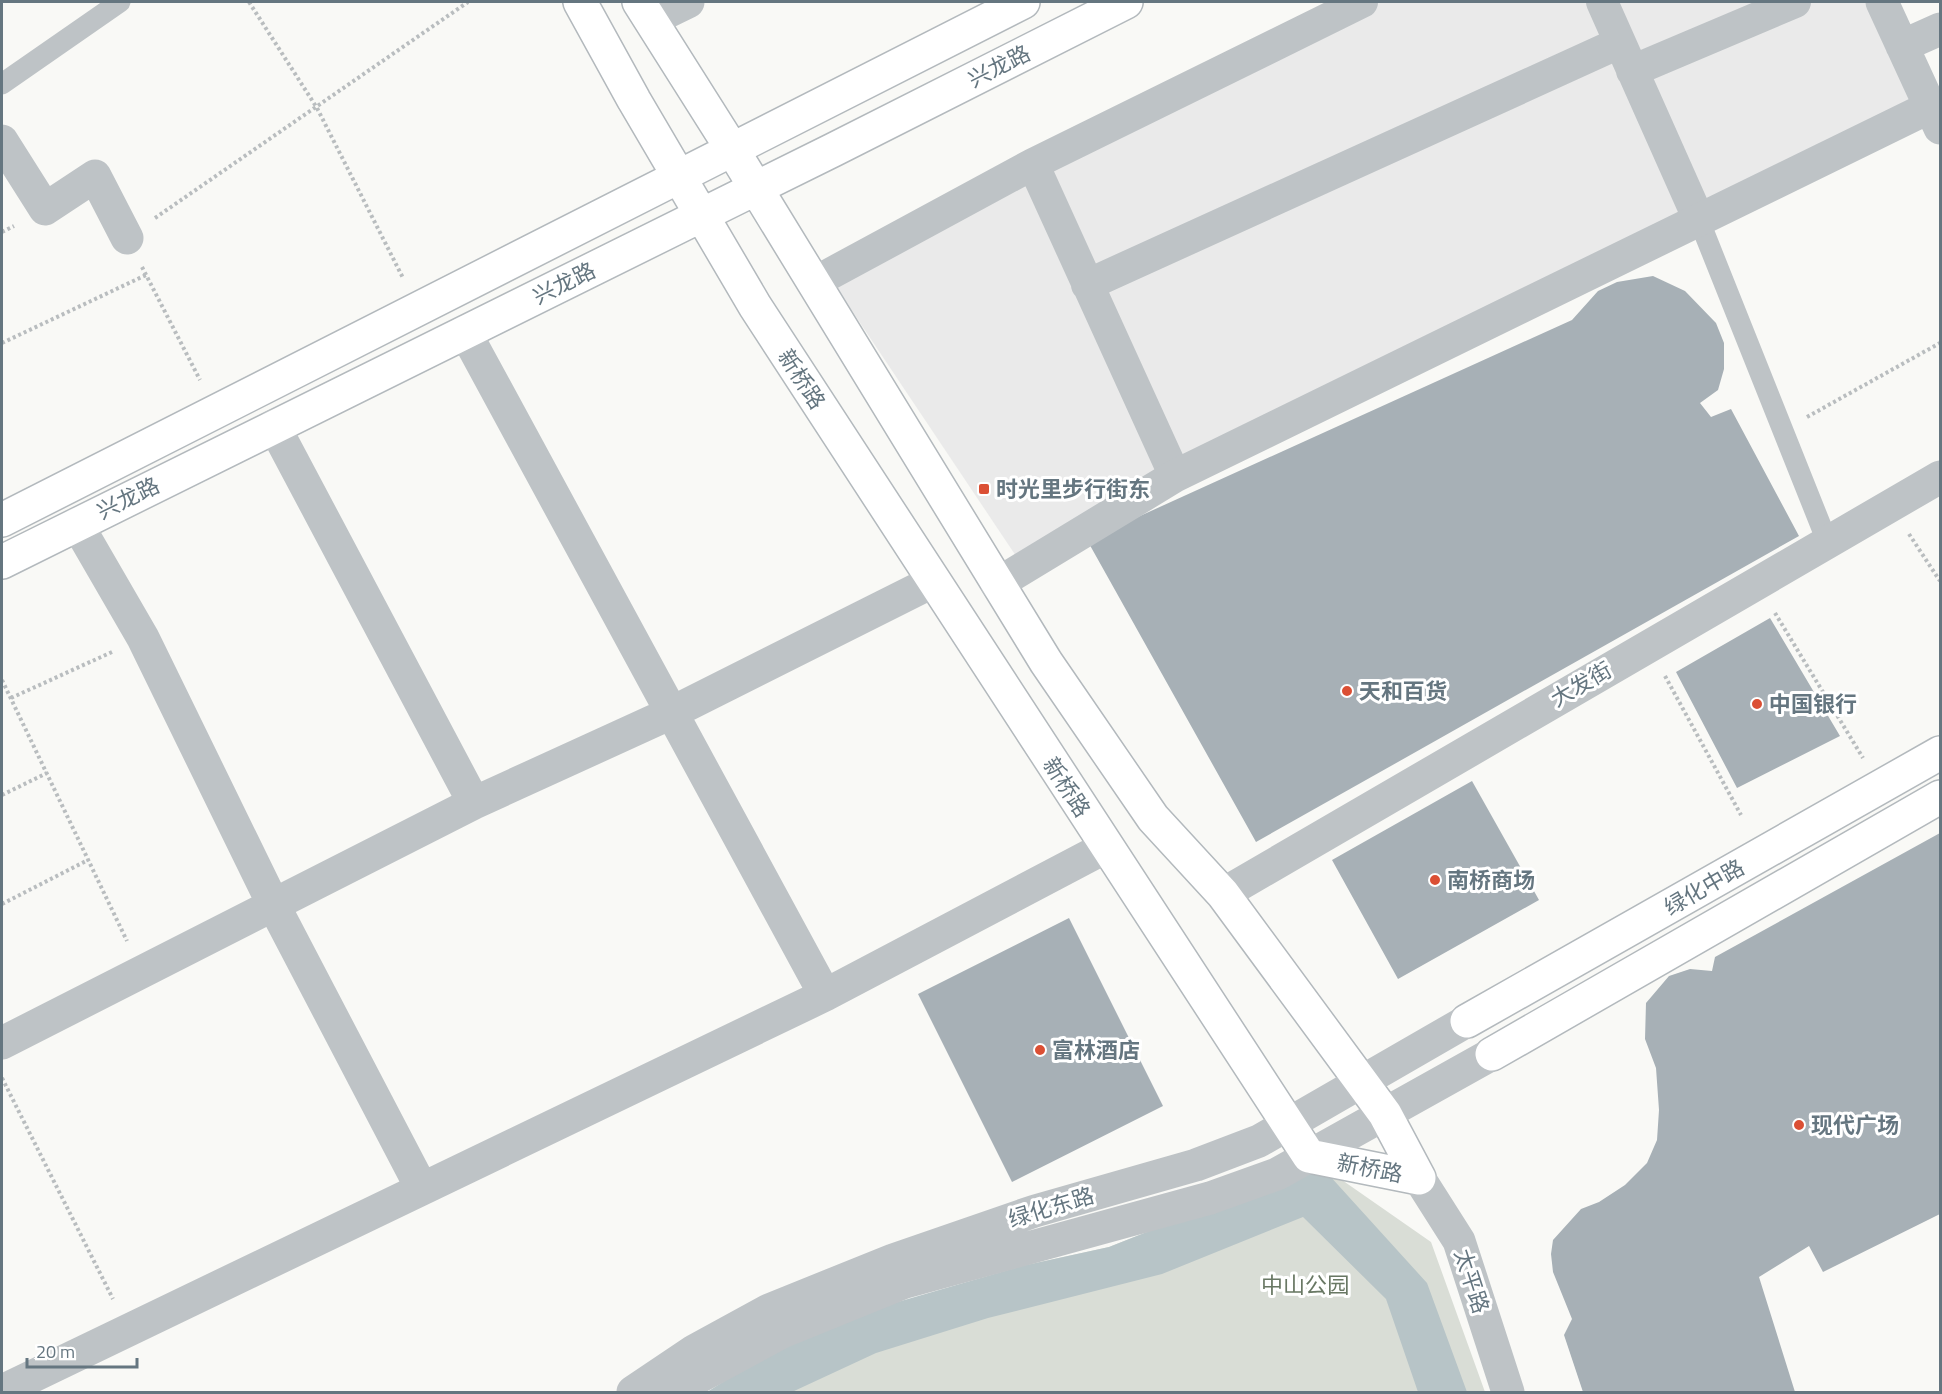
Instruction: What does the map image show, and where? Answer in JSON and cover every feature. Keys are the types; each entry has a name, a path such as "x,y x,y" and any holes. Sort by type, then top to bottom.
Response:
{"main road":[{"name":"新桥路","path":"580,2 634,100 755,306 1309,1156 1419,1178"},
{"name":"兴龙路","path":"2,520 1023,2"},
{"name":"兴龙路","path":"2,562 756,189 1126,2"},
{"name":"新桥路","path":"645,11 1046,662 1153,818 1223,894 1362,1082 1385,1114 1419,1178"},
{"name":"绿化中路","path":"1467,1021 1941,753"},
{"name":"绿化中路","path":"1492,1054 1941,797"}],"street":[{"path":"645,11 688,2"},
{"path":"828,275 1033,164 1362,2"},
{"path":"1602,2 1699,220"},
{"path":"1087,285 1626,57 1795,2"},
{"path":"997,584 1175,476 1699,220 1935,118 1882,2"},
{"path":"1902,46 1941,29"},
{"path":"2,141 45,208 95,176 127,237"},
{"path":"1033,164 1175,476"},
{"path":"465,332 825,995"},
{"path":"274,426 474,803"},
{"name":"大发街","path":"1223,894 1827,541 1941,477"},
{"path":"77,524 143,638 273,904 422,1189"},
{"path":"2,1043 474,803 671,713 934,581"},
{"path":"2,1391 825,995 1106,847"},
{"name":"绿化东路","path":"633,1392 694,1350 769,1310 893,1260 1035,1211 1196,1165 1259,1141 1467,1021"},
{"name":"绿化东路","path":"676,1392 782,1332 905,1282 1210,1198 1277,1174 1492,1054"},
{"name":"太平路","path":"1419,1178 1459,1241 1508,1392"}],"lane":[{"path":"2,84 120,2"},
{"path":"1699,220 1827,541"}],"path":[{"path":"249,2 317,108 418,307"},
{"path":"216,410 127,237 468,2"},
{"path":"2,343 146,275"},
{"path":"1783,430 1941,343"},
{"path":"1890,506 1941,581"},
{"path":"1757,582 1880,787"},
{"path":"10,698 143,638"},
{"path":"1649,645 1741,815"},
{"path":"2,680 142,971"},
{"path":"2,795 47,773"},
{"path":"2,904 88,860"},
{"path":"2,1077 128,1329"}],"shaded area":[{"path":"1362,2 1880,2 1930,107 1016,556 828,275"},
{"path":"1319,1164 1427,1283 1467,1392 1418,1392 1386,1299 1303,1217 1162,1274 988,1318 876,1353 792,1392 707,1392 767,1354 863,1312 1022,1266 1109,1247"}],"green space":[{"name":"中山公园","path":"1319,1164 1431,1242 1485,1392 707,1392 1022,1266 1109,1247"}],"building":[{"name":"天和百货","path":"1653,276 1685,291 1716,323 1724,343 1724,369 1718,390 1700,403 1711,417 1731,409 1799,536 1256,842 1087,540 1572,320 1598,291 1617,282"},
{"name":"中国银行","path":"1770,618 1840,736 1737,788 1676,672"},
{"name":"南桥商场","path":"1472,781 1539,900 1398,979 1332,860"},
{"name":"现代广场","path":"1940,833 1940,1214 1823,1272 1809,1246 1759,1277 1795,1392 1583,1392 1564,1335 1572,1319 1553,1272 1551,1254 1553,1240 1581,1209 1599,1202 1625,1185 1647,1163 1657,1140 1659,1110 1656,1068 1645,1039 1646,1003 1669,976 1690,969 1712,971 1715,957"},
{"name":"富林酒店","path":"1069,918 1163,1106 1012,1182 918,994"}],"place":[{"name":"时光里步行街东","path":"984,489"},
{"name":"天和百货","path":"1347,691"},
{"name":"中国银行","path":"1757,704"},
{"name":"南桥商场","path":"1435,880"},
{"name":"富林酒店","path":"1040,1050"},
{"name":"现代广场","path":"1799,1125"}]}
